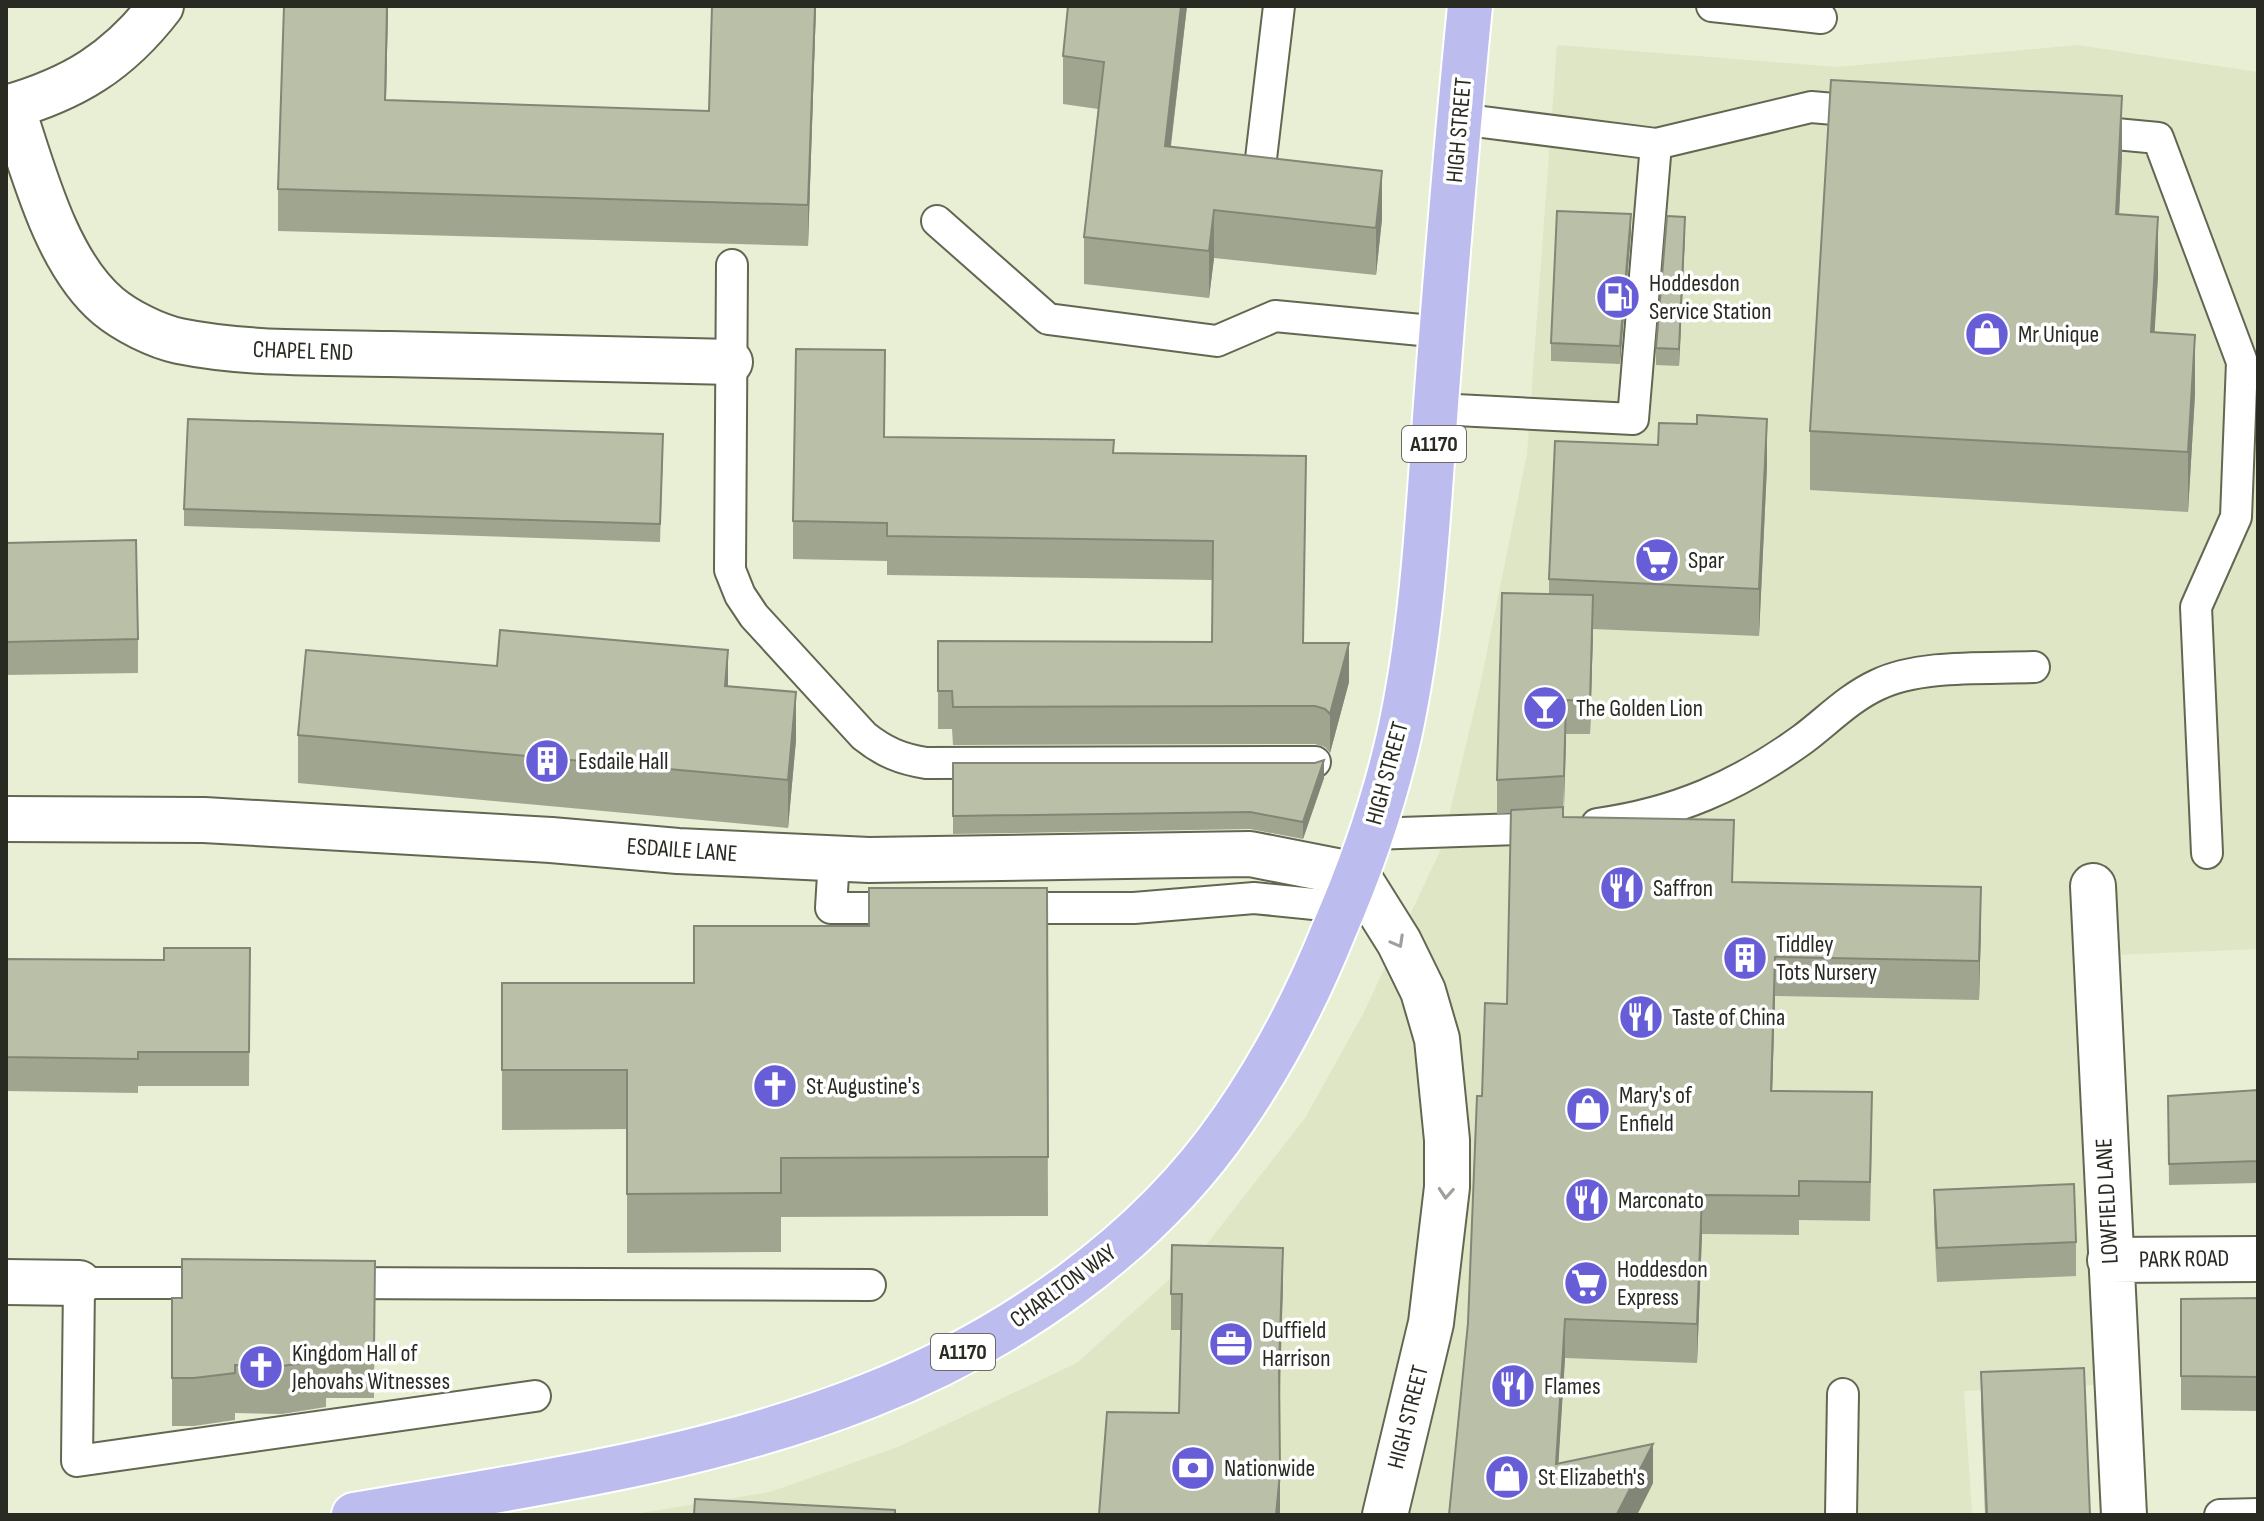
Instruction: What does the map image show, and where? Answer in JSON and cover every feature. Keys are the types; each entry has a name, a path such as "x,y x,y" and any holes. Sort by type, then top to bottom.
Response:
{"main road":[{"name":"HIGH STREET","path":"1351,891 1399,737 1415,643 1470,6"},
{"name":"CHARLTON WAY","path":"354,1515 557,1480 700,1448 797,1421 868,1396 935,1366 1029,1315 1079,1279 1131,1234 1185,1180 1231,1123 1278,1048 1313,981 1351,891"}],"street":[{"path":"9,108 65,88 96,70 143,29 161,6"},
{"name":"CHAPEL END","path":"9,108 47,205 87,286 111,309 176,341 268,351 730,362"},
{"name":"ESDAILE LANE","path":"6,819 204,820 551,840 678,851 869,860 1250,854 1351,891"},
{"name":"LOWFIELD LANE","path":"2093,886 2124,1515"},
{"name":"HIGH STREET","path":"1351,891 1399,942 1423,991 1437,1039 1447,1140 1447,1187 1431,1323 1385,1515"},
{"name":"PARK ROAD","path":"2110,1260 2258,1259"},
{"path":"6,1282 79,1283"}],"lane":[{"path":"1260,167 1279,6"},
{"path":"1712,6 1821,18"},
{"path":"1459,119 1656,144 1811,107 1890,114"},
{"path":"2063,129 2158,138 2242,362 2236,517 2196,607 2207,853"},
{"path":"1436,409 1633,419 1656,144"},
{"path":"937,221 1048,319 1217,341 1275,316 1442,332"},
{"path":"732,265 730,570 740,595 754,616 864,736 883,751 926,763 1315,762"},
{"path":"1371,834 1546,828 1638,818 1707,796 1748,775 1801,740 1853,699 1879,684 1944,670 2034,667"},
{"path":"834,858 831,908 942,908"},
{"path":"974,908 1134,908 1351,891"},
{"path":"253,1283 79,1283 77,1461 535,1396"},
{"path":"300,1283 870,1285"},
{"path":"1841,1515 1843,1394"},
{"path":"2220,1515 2258,1514"}],"shaded area":[{"path":"1557,45 1837,67 2077,45 2258,72 2258,949 2115,955 2076,971 2095,1385 1964,1391 1972,1515 628,1515 770,1492 898,1447 1077,1363 1203,1249 1305,1118 1363,1014 1441,849 1480,686 1527,454"}],"building":[{"path":"284,6 387,6 385,100 709,111 712,6 815,6 808,205 278,189"},
{"path":"1068,6 1181,6 1165,146 1382,171 1376,228 1214,210 1209,251 1084,237 1104,62 1063,56"},
{"name":"Mr Unique","path":"1831,80 2122,96 2116,214 2158,217 2151,332 2195,335 2188,452 1810,431"},
{"path":"1557,211 1631,214 1620,346 1551,343"},
{"path":"1667,216 1685,217 1679,349 1656,348"},
{"path":"796,349 885,350 884,437 1114,440 1113,453 1306,456 1303,643 1349,643 1330,714 1315,706 953,707 952,691 938,691 938,641 1212,642 1213,541 887,536 887,523 793,521"},
{"name":"Spar","path":"1697,415 1767,419 1759,589 1549,579 1555,441 1658,445 1659,423 1697,424"},
{"path":"188,419 663,434 660,524 184,509"},
{"path":"136,540 138,639 6,642 6,543"},
{"name":"The Golden Lion","path":"1502,593 1593,595 1590,701 1566,700 1564,776 1497,780"},
{"path":"500,630 728,650 725,686 796,692 788,780 298,735 306,650 497,666"},
{"path":"1324,760 1303,822 1250,812 953,816 953,763 1315,763"},
{"path":"1563,807 1563,817 1734,820 1732,882 1981,887 1979,961 1775,957 1771,1091 1872,1092 1870,1182 1799,1181 1799,1196 1702,1195 1697,1324 1565,1319 1556,1464 1653,1444 1617,1514 1712,1515 1449,1515 1468,1323 1477,1096 1482,1096 1485,1003 1507,1004 1511,810"},
{"name":"St Augustine's","path":"869,888 1047,888 1048,1157 781,1158 781,1193 627,1194 627,1070 502,1070 502,983 694,983 694,926 869,926"},
{"path":"164,948 250,948 249,1052 138,1052 138,1059 6,1057 6,959 164,960"},
{"path":"2258,1090 2258,1161 2169,1164 2168,1096"},
{"path":"2074,1184 2076,1242 1937,1248 1934,1190"},
{"path":"1172,1245 1283,1248 1279,1366 1280,1473 1276,1515 1099,1515 1107,1412 1179,1413 1182,1294 1171,1294"},
{"path":"182,1259 375,1261 374,1351 326,1351 326,1360 282,1366 235,1365 235,1373 172,1378 172,1298 182,1298"},
{"path":"2258,1298 2258,1377 2181,1376 2181,1299"},
{"path":"2084,1368 2090,1515 1987,1515 1981,1372"},
{"path":"695,1499 895,1510 895,1515 694,1515"}],"place":[{"name":"Hoddesdon Service Station","path":"1618,297"},
{"name":"Mr Unique","path":"1987,334"},
{"name":"Spar","path":"1657,560"},
{"name":"The Golden Lion","path":"1545,708"},
{"name":"Esdaile Hall","path":"547,761"},
{"name":"Saffron","path":"1622,888"},
{"name":"Tiddley Tots Nursery","path":"1745,958"},
{"name":"Taste of China","path":"1641,1017"},
{"name":"St Augustine's","path":"775,1086"},
{"name":"Mary's of Enfield","path":"1588,1109"},
{"name":"Marconato","path":"1587,1200"},
{"name":"Hoddesdon Express","path":"1586,1283"},
{"name":"Duffield Harrison","path":"1231,1344"},
{"name":"Kingdom Hall of Jehovahs Witnesses","path":"261,1367"},
{"name":"Flames","path":"1513,1386"},
{"name":"Nationwide","path":"1193,1468"},
{"name":"St Elizabeth's","path":"1507,1477"}]}
